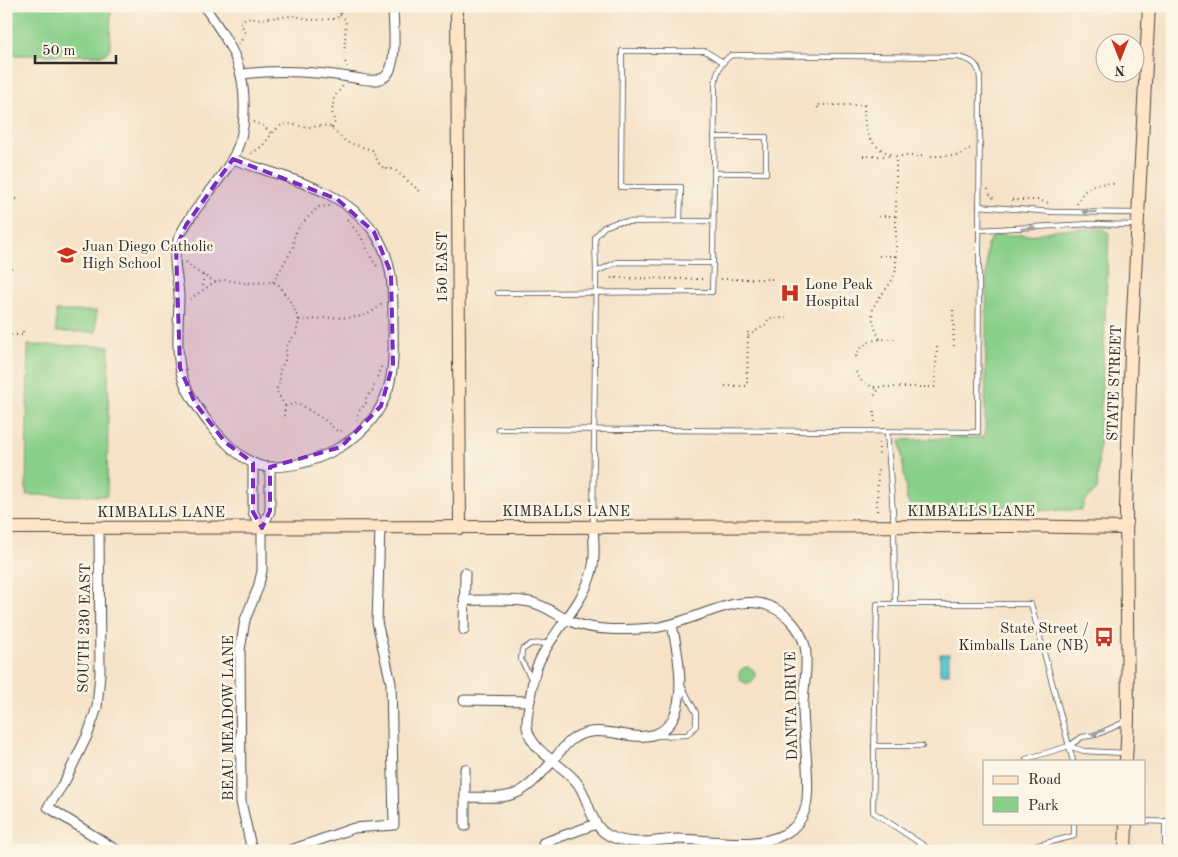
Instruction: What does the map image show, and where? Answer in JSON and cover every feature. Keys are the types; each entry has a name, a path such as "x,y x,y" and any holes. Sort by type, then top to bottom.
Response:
{"street":[{"path":"204,6 232,48 242,74 242,130 233,159 186,225 176,248 175,266 179,292 179,358 186,386 195,403 225,442 261,466 295,463 341,447 366,426 381,406 388,391 393,364 393,283 389,262 380,242 366,223 348,206 310,186 233,159"},
{"path":"242,74 295,72 337,75 370,81 382,78 389,72 392,61 393,6"},
{"name":"150 EAST","path":"457,6 460,528"},
{"name":"STATE STREET","path":"1126,757 1128,720 1126,528 1137,219 1149,6"},
{"path":"261,466 270,511 262,528"},
{"path":"261,466 254,512 262,528"},
{"path":"543,843 596,824 579,785 535,744 529,732 527,720 537,666 586,586 591,574 594,561 593,527"},
{"name":"KIMBALLS LANE","path":"6,528 1126,528"},
{"name":"SOUTH 230 EAST","path":"99,528 100,674 97,707 88,734 65,781 48,807 118,851"},
{"name":"BEAU MEADOW LANE","path":"252,851 241,802 240,650 245,620 258,588 262,571 262,528"},
{"path":"288,851 354,828 394,825 391,683 377,622 380,528"},
{"path":"464,573 464,630"},
{"name":"DANTA DRIVE","path":"464,600 532,602 565,619 593,628 640,629 672,625 732,605 748,602 771,606 784,614 795,625 805,646 806,662 803,710 807,797 800,820 783,835 745,842 688,839 629,842 608,836 596,824"},
{"path":"465,797 505,797 518,794 531,785 570,741 588,732 643,736 661,731 671,721 680,702 680,682 672,625"},
{"path":"464,700 530,700"},
{"path":"465,769 465,826"},
{"path":"1125,851 1126,824"}],"lane":[{"path":"680,221 682,187 621,187 622,51 705,51 723,62"},
{"path":"498,293 712,292 716,72 731,55 958,57 972,61 979,69 978,432 498,429"},
{"path":"714,137 766,137 766,173 714,173"},
{"path":"979,206 1137,219"},
{"path":"979,230 1090,224 1137,219"},
{"path":"593,527 595,237 604,227 617,222 713,221"},
{"path":"596,272 617,262 712,263"},
{"path":"888,432 894,527 895,604"},
{"path":"932,851 873,812 877,604 1031,604 1073,760"},
{"path":"533,681 521,660 522,650 531,644 550,643"},
{"path":"643,736 682,736 694,730 697,717 680,682"},
{"path":"1026,759 1069,746 1082,737 1096,735 1128,720"},
{"path":"874,746 922,746"},
{"path":"1069,746 1084,751 1126,757"},
{"path":"1146,821 1172,822"},
{"path":"1164,821 1165,851"},
{"path":"1015,851 1074,836 1074,824"}],"path":[{"path":"232,48 244,40 246,35 241,23 242,19 270,17 280,19 296,16 313,20 321,18 336,19 340,15 342,6"},
{"path":"818,108 818,105 864,105 868,138 874,146 895,156"},
{"path":"252,122 262,124 272,134"},
{"path":"251,153 263,148 272,134 290,122 308,127 329,126 346,142 372,150 380,165 385,169 396,171 421,192"},
{"path":"6,131 15,131"},
{"path":"863,156 957,156 973,147"},
{"path":"880,339 872,312 876,300 894,278 896,256 895,156"},
{"path":"988,182 991,197 999,200"},
{"path":"1075,207 1081,192 1095,184 1114,184"},
{"path":"6,200 16,200"},
{"path":"1008,200 1037,200 1050,203"},
{"path":"274,282 292,248 300,227 318,207 333,206"},
{"path":"342,212 352,228 359,233 372,260 382,270"},
{"path":"879,216 896,216"},
{"path":"879,256 896,256"},
{"path":"183,258 193,269 198,270 203,276 216,282"},
{"path":"6,268 15,268"},
{"path":"203,276 203,289"},
{"path":"611,278 776,279"},
{"path":"187,303 203,289 216,282 225,280 245,283 274,282 278,284 292,304 299,320 296,334 287,344 285,360 279,372 280,382 276,390 285,406 284,416"},
{"path":"299,320 315,321 325,318 355,319 382,304 386,298"},
{"path":"953,310 954,348"},
{"path":"748,336 765,325 769,318 788,318"},
{"path":"6,335 23,335 23,327"},
{"path":"725,386 747,386 748,328"},
{"path":"856,357 866,342 880,339 896,339"},
{"path":"874,388 935,387 937,347"},
{"path":"353,428 358,412 366,404 366,396 372,392 381,365 385,360"},
{"path":"856,372 860,380 878,390 873,398"},
{"path":"285,406 298,403 326,421 337,431 348,430"},
{"path":"874,411 875,425"},
{"path":"879,441 879,454"},
{"path":"877,511 878,467"}],"highlighted area":[{"path":"233,159 337,199 374,232 391,273 393,364 381,406 341,447 270,467 270,511 262,528 253,512 253,463 225,442 195,403 180,368 176,248 186,225"}],"green space":[{"path":"8,6 111,6 110,49 104,55 6,55 6,11"},
{"path":"1060,229 1104,229 1109,233 1097,490 1084,502 1082,510 913,511 907,500 900,440 985,437 987,245 994,235 1031,235"},
{"path":"56,311 96,311 96,332 56,332"},
{"path":"28,345 109,346 107,496 26,495"},
{"path":"744,667 750,667 755,672 753,681 744,683 739,678 739,672"}],"water":[{"path":"940,654 949,654 949,674 940,674"}],"place":[{"name":"Juan Diego Catholic High School","path":"67,255"},
{"name":"Lone Peak Hospital","path":"790,293"},
{"name":"State Street / Kimballs Lane (NB)","path":"1104,637"}]}
